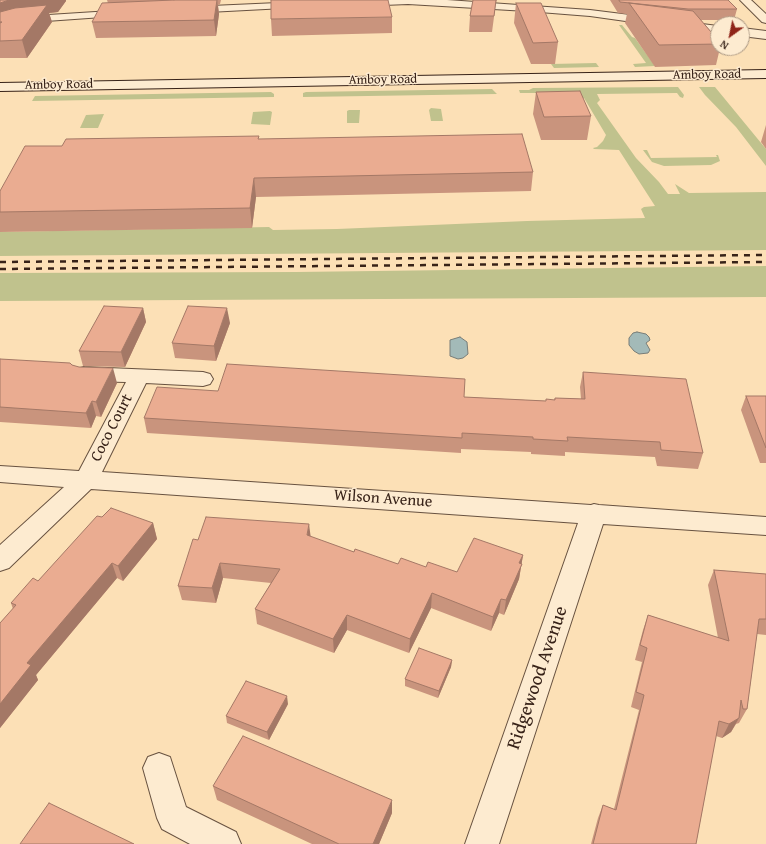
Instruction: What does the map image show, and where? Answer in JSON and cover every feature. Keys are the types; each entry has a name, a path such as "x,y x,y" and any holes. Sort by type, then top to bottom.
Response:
{"street":[{"path":"745,0 766,20"},
{"path":"348,3 408,1 568,11 710,29"},
{"path":"177,11 249,3 310,5"},
{"path":"0,26 17,20 74,12 137,13"},
{"path":"750,33 766,35"},
{"name":"Amboy Road","path":"0,87 766,74"},
{"name":"Coco Court","path":"84,374 203,380"},
{"name":"Coco Court","path":"0,561 86,480 139,377"},
{"name":"Wilson Avenue","path":"0,474 594,513 766,526"},
{"name":"Ridgewood Avenue","path":"482,844 594,513"},
{"path":"159,768 173,818 224,844"}],"green space":[{"path":"619,25 622,25 632,37 635,38 655,66 635,67 633,64 646,63"},
{"path":"596,63 599,67 554,68 551,64"},
{"path":"678,87 684,95 683,98 677,93 597,94 600,100 597,103 636,158 659,182 668,194 680,194 675,184 689,193 766,192 766,250 0,256 0,232 269,227 273,230 337,229 527,221 645,218 641,209 644,207 655,206 619,150 593,148 597,147 603,141 606,135 584,98 576,98 571,93 520,93 519,90 529,90 533,88"},
{"path":"699,87 715,87 766,149 766,166 736,127"},
{"path":"492,89 497,94 303,97 303,93 306,92"},
{"path":"271,92 274,94 274,97 32,101 35,96"},
{"path":"431,108 441,109 443,121 431,121 429,110"},
{"path":"360,110 359,123 347,123 347,111"},
{"path":"253,112 272,112 270,125 251,124"},
{"path":"104,114 98,128 80,128 86,115"},
{"path":"643,150 647,150 651,158 717,157 716,155 718,155 720,161 711,165 664,166 652,162"},
{"path":"766,266 766,297 0,301 0,273 296,272"}],"water":[{"path":"637,332 646,334 649,337 650,340 646,343 650,350 648,353 639,354 629,345 629,338 633,333"},
{"path":"460,337 467,342 468,354 463,358 458,359 450,356 450,340"}],"building":[{"path":"0,0 9,0 0,3"},
{"path":"217,0 214,20 92,22 102,3"},
{"path":"271,0 388,0 392,17 271,19"},
{"path":"473,0 496,0 494,16 470,16"},
{"path":"619,0 728,0 737,9 688,9 620,2"},
{"path":"516,3 541,3 558,42 533,43"},
{"path":"629,3 693,11 710,31 710,44 659,45"},
{"path":"47,5 22,40 0,41 0,23 2,22 0,22 0,12 15,8"},
{"path":"580,91 591,116 544,117 536,92"},
{"path":"522,134 533,172 254,178 250,208 0,212 0,191 25,146 62,146 66,139 259,136 258,139"},
{"path":"104,306 143,308 121,352 79,351"},
{"path":"188,306 227,308 214,346 172,343"},
{"path":"0,359 70,363 79,367 113,368 96,402 92,401 86,413 0,407"},
{"path":"227,364 465,379 464,397 546,401 546,399 555,400 555,398 585,399 583,372 686,379 703,453 661,450 660,442 567,437 568,441 533,439 533,437 462,433 462,438 144,418 157,387 218,391"},
{"path":"746,396 766,396 766,448"},
{"path":"111,508 153,523 118,566 112,563 27,663 31,665 0,704 0,623 16,605 11,603 33,578 38,581 97,516 102,517"},
{"path":"206,517 309,524 307,535 354,552 355,549 398,564 401,558 426,567 428,562 457,572 474,538 523,555 519,563 522,564 506,600 501,599 493,617 432,593 410,639 347,615 333,639 255,609 280,569 220,563 212,588 178,586 193,539 198,540"},
{"path":"714,570 766,574 766,619 759,619 747,709 743,709 741,700 739,718 729,724 719,721 696,844 593,844 603,805 616,810 644,695 636,692 647,648 640,645 648,615 729,641"},
{"path":"419,648 452,660 439,691 405,679"},
{"path":"246,681 287,696 267,732 226,716"},
{"path":"243,736 392,800 373,844 339,844 213,786"},
{"path":"49,803 134,844 20,844"}],"railway":[{"path":"0,262 766,255"},
{"path":"0,269 766,262"}]}
